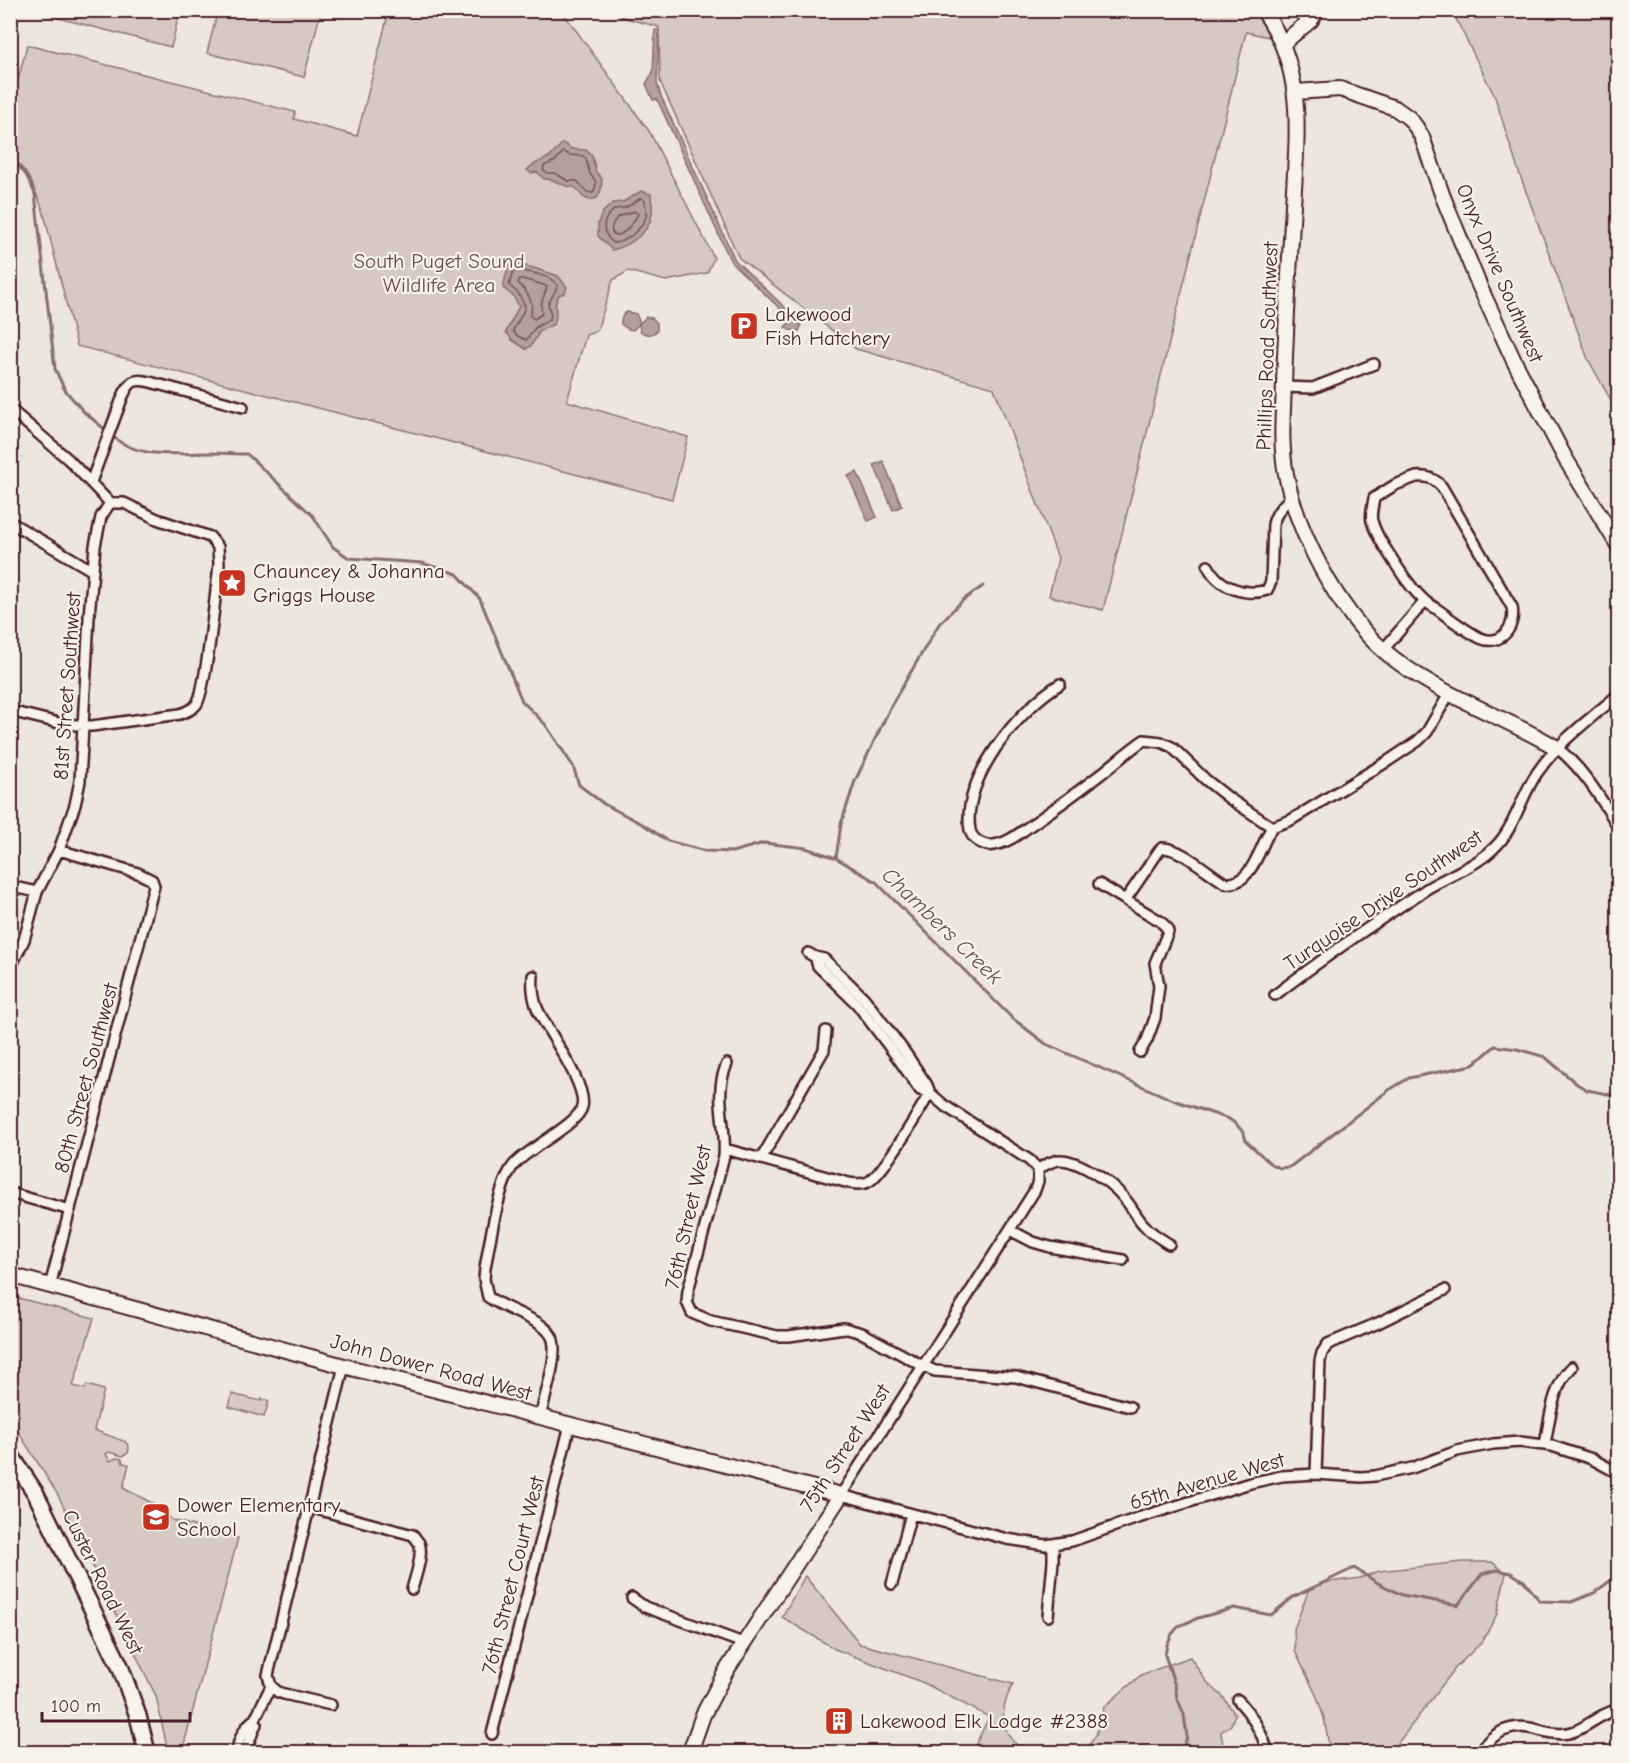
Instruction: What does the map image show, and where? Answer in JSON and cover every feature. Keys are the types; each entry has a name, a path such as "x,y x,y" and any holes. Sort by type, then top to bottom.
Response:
{"main road":[{"name":"Custer Road West","path":"10,1454 36,1494 120,1666 138,1716 147,1752"}],"street":[{"name":"Phillips Road Southwest","path":"1263,10 1282,43 1296,92 1296,163 1285,330 1281,438 1286,475 1301,524 1328,579 1360,627 1383,650 1409,670 1449,694 1557,748 1570,759 1596,791 1618,826"},
{"path":"1282,43 1311,20 1317,10"},
{"name":"Onyx Drive Southwest","path":"1296,92 1340,89 1395,108 1416,126 1479,285 1514,361 1565,458 1618,545"},
{"path":"1284,387 1313,388 1374,364"},
{"path":"91,482 130,383 141,380 243,407"},
{"path":"10,409 69,460 110,503 124,503 157,519 210,537 218,547 219,565 204,680 198,702 190,711 92,726 63,724 10,711"},
{"path":"1416,477 1432,478 1442,487 1512,608 1512,622 1508,632 1501,638 1481,638 1425,601 1403,576 1372,521 1374,498 1395,485 1416,477"},
{"path":"1208,566 1215,577 1234,589 1257,592 1267,590 1271,582 1275,516 1292,496"},
{"name":"81st Street Southwest","path":"10,969 24,940 37,891 60,850 80,782 93,571 98,526 110,503"},
{"path":"10,522 93,571"},
{"path":"1383,650 1425,601"},
{"path":"1060,684 1029,709 1012,727 980,774 970,799 969,826 974,839 980,843 993,845 1010,840 1073,796 1144,740 1161,742 1172,747 1206,780 1272,827"},
{"path":"1126,899 1161,848 1165,847 1226,883 1239,882 1251,869 1272,827 1291,820 1418,741 1427,732 1449,694"},
{"name":"Turquoise Drive Southwest","path":"1275,995 1300,975 1430,887 1494,849 1506,832 1528,786 1557,748 1618,695"},
{"name":"80th Street Southwest","path":"50,1286 154,886 152,880 138,873 60,850"},
{"path":"1099,884 1165,925 1168,932 1155,963 1159,986 1155,1018 1140,1052"},
{"path":"10,886 37,891"},
{"path":"811,955 818,966 863,1011 920,1090 930,1093 945,1107 1029,1160 1038,1170 1059,1160 1085,1168 1123,1196 1145,1227 1169,1244"},
{"path":"533,976 532,990 536,1006 572,1071 583,1098 582,1107 574,1118 534,1147 510,1169 501,1194 484,1280 488,1297 538,1323 552,1338 554,1349 552,1366 540,1418"},
{"path":"760,1159 824,1050 826,1031"},
{"name":"76th Street West","path":"727,1064 720,1086 725,1149 688,1291 688,1306 692,1313 703,1318 777,1336 844,1328 862,1334 923,1366"},
{"path":"725,1149 849,1183 866,1183 875,1177 885,1164 930,1093"},
{"name":"75th Street West","path":"690,1752 708,1705 743,1642 841,1495 1010,1230 1036,1188 1038,1170"},
{"path":"10,1193 70,1210"},
{"path":"1010,1230 1033,1242 1050,1247 1123,1260"},
{"name":"John Dower Road West","path":"10,1275 540,1418 841,1495"},
{"path":"1316,1474 1320,1362 1324,1349 1332,1342 1378,1323 1445,1290"},
{"path":"330,1705 278,1692 271,1686 268,1675 344,1366"},
{"path":"923,1366 942,1372 1023,1378 1130,1407"},
{"path":"1545,1444 1559,1385 1565,1374 1572,1368"},
{"name":"76th Street Court West","path":"492,1734 570,1425"},
{"name":"65th Avenue West","path":"841,1495 1016,1541 1053,1545 1072,1541 1250,1483 1282,1476 1316,1474 1375,1476 1412,1468 1443,1455 1473,1448 1521,1442 1545,1444 1592,1460 1618,1473"},
{"path":"309,1507 412,1535 421,1548 412,1589"},
{"path":"892,1584 911,1514"},
{"path":"1048,1616 1053,1545"},
{"path":"632,1598 645,1607 743,1642"},
{"path":"237,1752 237,1746 248,1725 255,1719 271,1686"},
{"path":"1238,1700 1256,1724 1268,1752"},
{"path":"1480,1752 1499,1733 1512,1727 1527,1727 1567,1734 1605,1713 1618,1710"},
{"path":"243,1752 245,1752 256,1724 255,1719"}],"green space":[{"path":"218,10 321,11 304,77 207,53"},
{"path":"32,11 180,11 171,47"},
{"name":"South Puget Sound Wildlife Area","path":"389,11 562,11 649,131 714,258 707,273 666,281 628,271 613,280 597,331 586,335 567,401 688,437 672,499 77,346 43,210 31,181 11,159 11,108 27,45 295,112 294,119 357,136"},
{"path":"618,11 1254,11 1274,38 1246,32 1103,610 1049,596 1058,558 994,388 856,349 739,258 660,81 659,27 622,17"},
{"path":"1452,11 1618,11 1618,413 1588,359 1517,167 1495,97"},
{"path":"11,1296 94,1318 73,1386 85,1389 87,1385 104,1390 94,1430 126,1442 129,1448 128,1453 123,1456 109,1452 106,1454 110,1461 116,1458 129,1464 123,1488 158,1506 172,1520 238,1538 182,1752 168,1752 156,1696 58,1495 11,1420"},
{"path":"232,1394 269,1401 264,1417 229,1407"},
{"path":"1462,1562 1492,1562 1506,1573 1497,1614 1482,1642 1457,1666 1391,1752 1340,1752 1329,1745 1317,1697 1295,1651 1294,1629 1309,1589 1329,1582 1360,1578 1379,1571"},
{"path":"805,1576 860,1644 1013,1684 1005,1703 1004,1723 1010,1738 1027,1752 972,1752 989,1717 924,1683 835,1649 782,1617"},
{"path":"1190,1657 1206,1681 1223,1697 1235,1714 1231,1725 1221,1732 1224,1752 1085,1752 1096,1735 1104,1707 1141,1675"}],"water":[{"path":"655,30 659,30 657,83 661,96 735,260 795,317 801,326 799,331 785,327 792,320 731,262 657,99 653,100 646,84 653,72"},
{"path":"563,143 572,149 586,150 592,156 596,172 602,179 601,190 597,198 589,200 583,197 575,187 544,179 537,172 531,173 527,170 551,156"},
{"path":"641,191 651,194 651,220 638,238 625,246 612,250 598,236 598,223 603,212 613,203 623,202"},
{"path":"513,263 558,276 567,287 565,293 559,295 557,299 554,324 540,331 531,346 526,349 512,340 506,332 519,306 513,296 503,288 508,267"},
{"path":"627,312 636,314 640,323 646,317 652,318 657,323 657,331 651,335 644,334 640,331 639,324 633,330 628,329 621,324 622,317"},
{"path":"883,461 902,506 893,510 874,465"},
{"path":"857,472 877,517 868,521 848,476"}],"waterway":[{"name":"Chambers Creek","path":"10,157 26,174 35,194 55,369 65,390 84,412 107,431"},
{"name":"Chambers Creek","path":"112,436 134,449 159,454 247,454 313,516 333,547 349,558 422,563 457,574 480,599 522,701 545,724 573,766 579,785 604,804 644,825 668,841 705,851 732,852 764,843 806,848 836,858 876,882 1012,1018 1046,1044 1173,1100 1229,1119 1244,1133 1246,1141 1271,1164 1280,1168 1290,1167 1389,1090 1409,1078 1473,1065 1495,1046 1545,1057 1587,1090 1618,1096"},
{"path":"836,858 841,824 855,781 892,704 939,624 963,600 983,586"},
{"path":"1182,1752 1187,1737 1184,1714 1165,1655 1172,1634 1179,1626 1198,1618 1234,1608 1271,1615 1293,1597 1354,1568 1402,1595 1458,1605 1482,1574 1497,1570 1511,1573 1524,1581 1540,1601 1571,1602 1594,1593 1618,1575"}],"place":[{"name":"Lakewood Fish Hatchery","path":"744,326"},
{"name":"Chauncey & Johanna Griggs House","path":"232,583"},
{"name":"Dower Elementary School","path":"156,1517"},
{"name":"Lakewood Elk Lodge #2388","path":"839,1721"}]}
